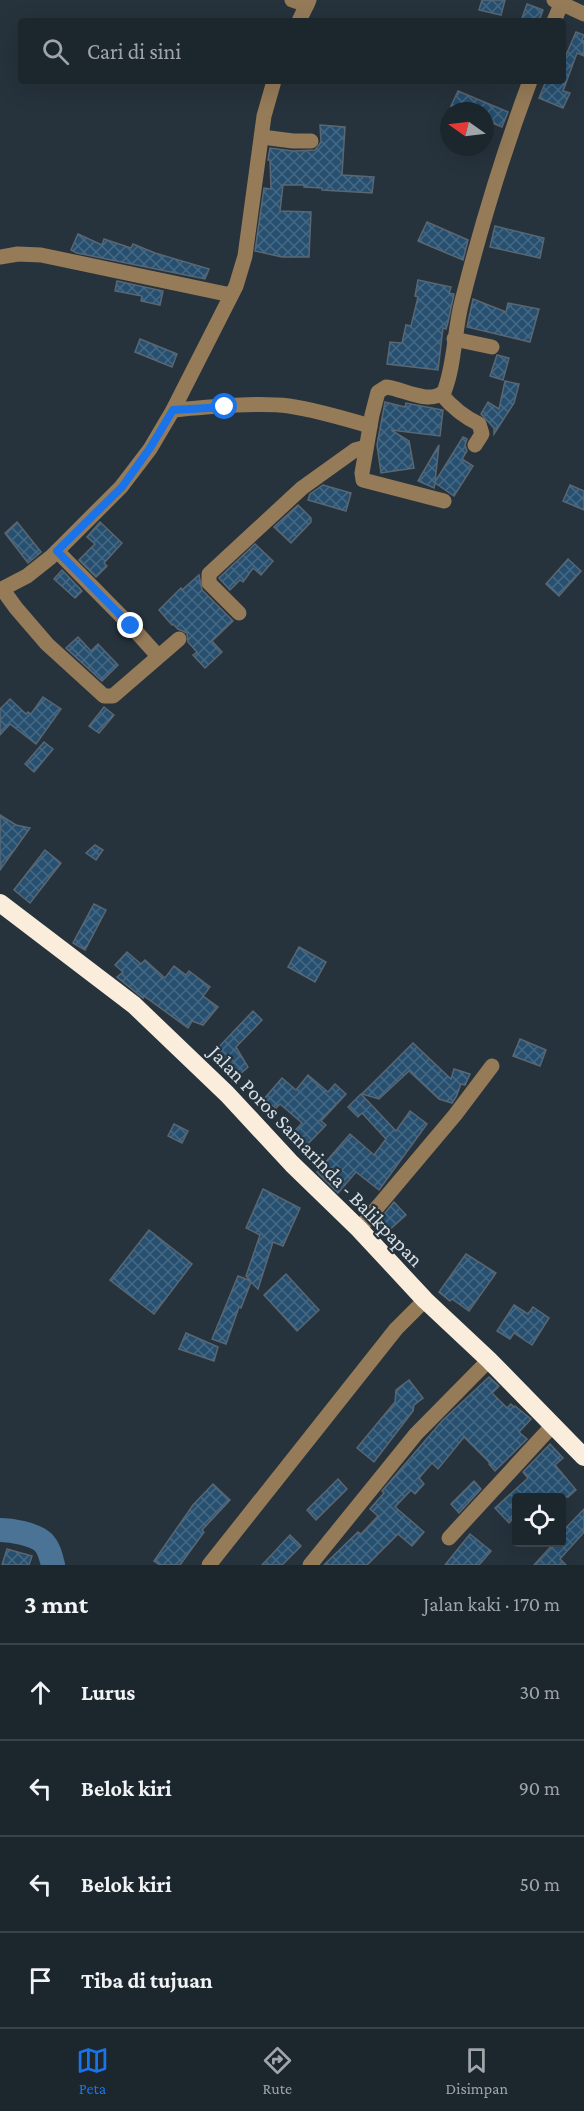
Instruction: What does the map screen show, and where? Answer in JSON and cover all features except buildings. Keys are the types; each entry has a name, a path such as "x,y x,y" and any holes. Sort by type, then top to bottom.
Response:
{"highway":[{"name":"Jalan Poros Samarinda - Balikpapan","path":"0,903 134,1005 227,1094 425,1300 489,1360 584,1457"}],"street":[{"path":"555,18 559,1 584,14"},
{"path":"299,18 302,2"},
{"path":"179,639 114,696 104,696 47,644 1,590 27,576 57,551 122,487 150,448 173,410 231,295 245,256 264,116 273,84"},
{"path":"444,501 365,482 362,473 370,426 376,397 381,388 396,388 427,398 441,394 446,387 454,339 478,237 506,144 529,84"},
{"path":"262,136 293,141 311,141"},
{"path":"0,257 18,254 41,255 231,295"},
{"path":"454,339 492,346"},
{"path":"441,394 451,406 479,424 482,434 475,445"},
{"path":"173,410 261,405 286,406 322,412 370,426"},
{"path":"239,613 209,583 209,574 302,488 355,450 366,447"},
{"path":"57,551 158,656"},
{"path":"359,1229 455,1115 492,1066"},
{"path":"209,1565 396,1329 425,1300"},
{"path":"310,1565 416,1434 489,1360"},
{"path":"449,1538 553,1425"}],"waterway":[{"path":"0,1530 23,1533 39,1539 47,1547 53,1565"}],"route":[{"path":"131,626 57,551 122,487 150,448 173,410 225,407"}]}
